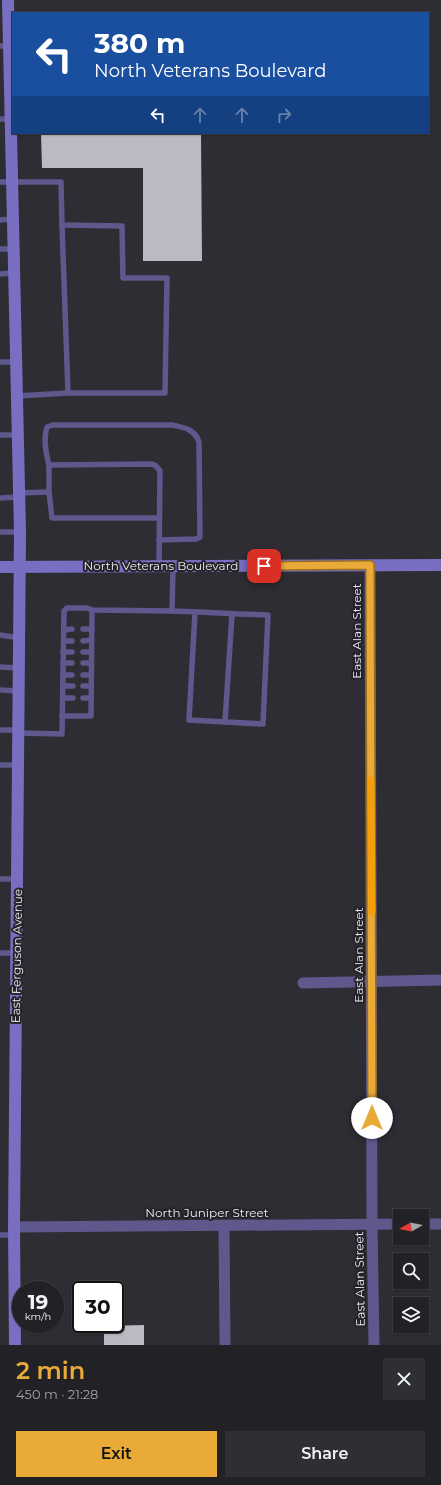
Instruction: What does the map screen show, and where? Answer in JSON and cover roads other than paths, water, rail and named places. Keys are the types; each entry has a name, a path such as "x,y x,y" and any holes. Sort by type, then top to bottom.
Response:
{"main road":[{"name":"East Ferguson Avenue","path":"8,0 4,46 6,182 13,219 20,532 14,1231 15,1345"},
{"name":"North Veterans Boulevard","path":"0,567 441,564"}],"street":[{"name":"East Alan Street","path":"370,565 372,1224 374,1345"},
{"path":"303,983 441,980"},
{"name":"North Juniper Street","path":"14,1231 393,1224"},
{"path":"429,1224 441,1224"},
{"path":"224,1226 225,1345"}],"lane":[{"path":"6,182 61,182 68,393"},
{"path":"0,220 13,219"},
{"path":"17,396 68,393 165,393 168,278 123,278 122,226 62,225"},
{"path":"0,249 14,249"},
{"path":"0,274 14,273"},
{"path":"0,362 16,362"},
{"path":"159,518 52,518 49,492 49,465 46,453 47,427 53,425 172,425 193,432 198,437 200,537 196,539 159,540"},
{"path":"0,435 18,435"},
{"path":"49,465 152,464 156,466 160,471 159,566"},
{"path":"0,498 49,492"},
{"path":"0,532 20,532"},
{"path":"172,611 173,566"},
{"path":"0,730 62,734 64,611 67,608 87,608 92,610 172,611 195,612 268,616 263,724 189,720 195,612"},
{"path":"62,716 91,716 92,610"},
{"path":"225,722 232,614"},
{"path":"83,629 92,629"},
{"path":"64,630 72,630"},
{"path":"0,635 20,638"},
{"path":"83,640 91,640"},
{"path":"64,641 72,641"},
{"path":"63,652 72,652"},
{"path":"83,652 91,652"},
{"path":"63,663 72,663"},
{"path":"83,663 91,663"},
{"path":"0,667 20,668"},
{"path":"83,675 91,674"},
{"path":"63,675 72,675"},
{"path":"63,686 72,686"},
{"path":"83,686 91,686"},
{"path":"0,690 19,691"},
{"path":"63,698 73,698"},
{"path":"83,698 91,698"},
{"path":"0,765 18,765"},
{"path":"0,879 18,879"},
{"path":"0,953 17,953"},
{"path":"0,1236 14,1231"}]}
